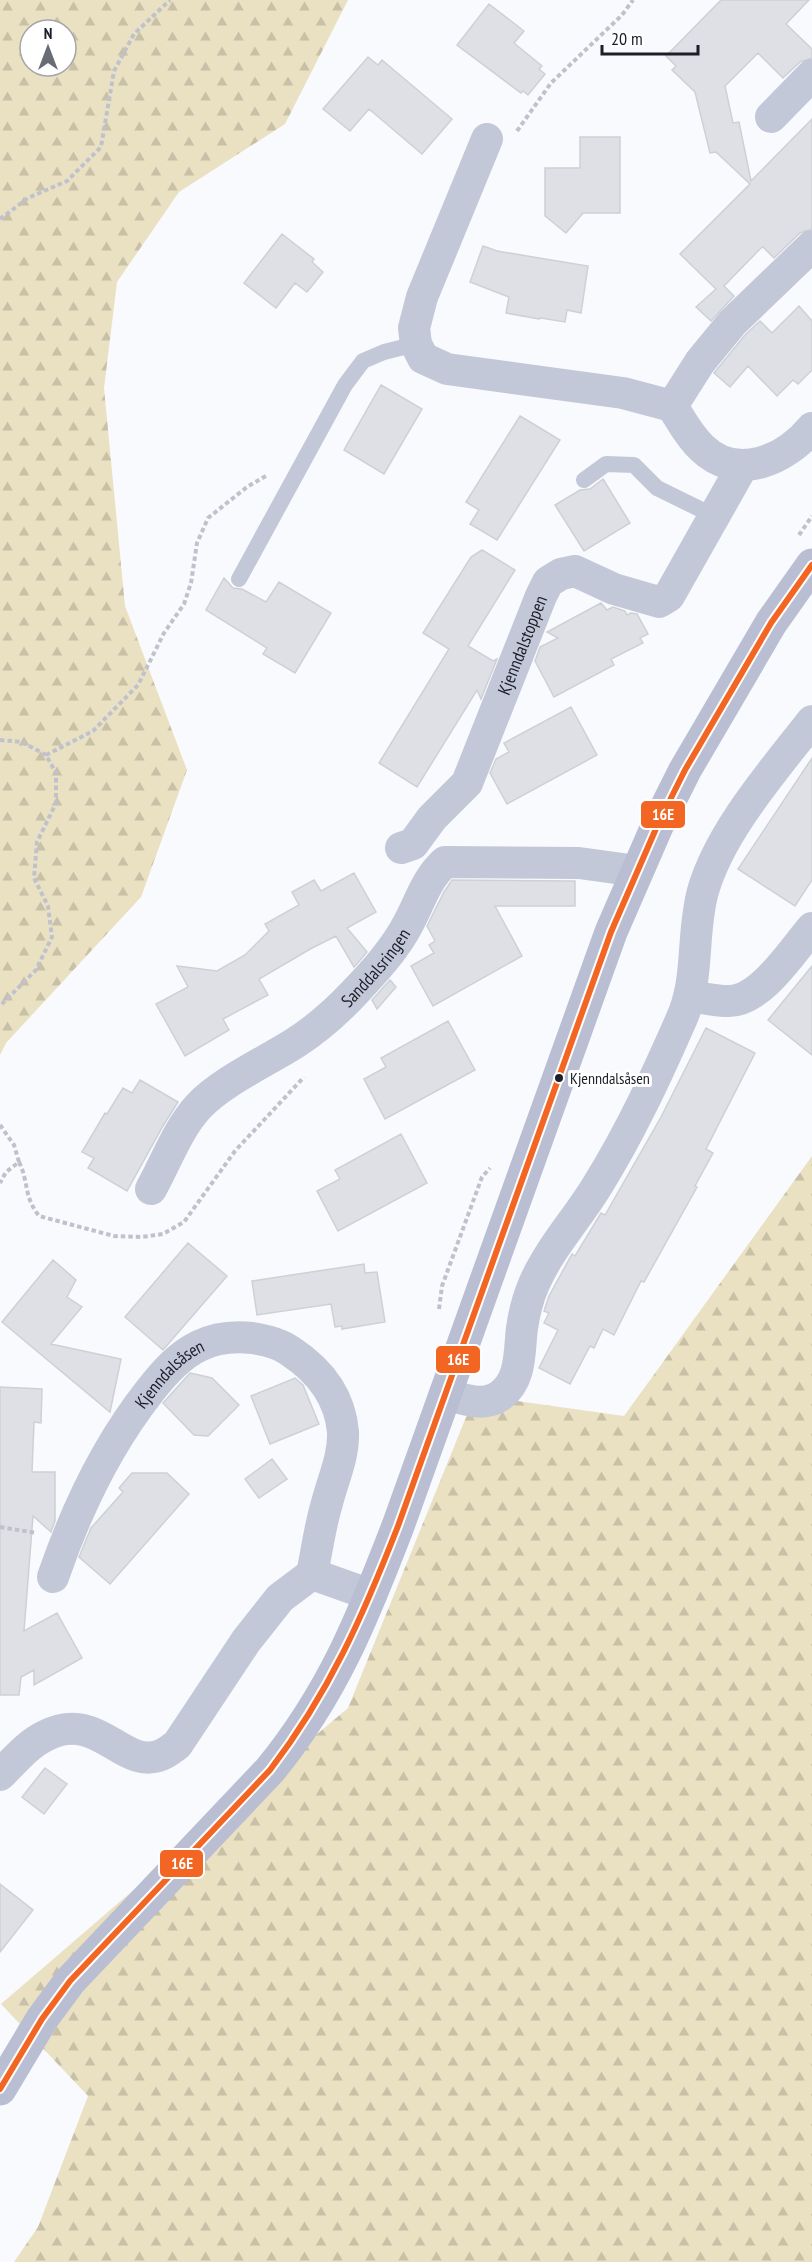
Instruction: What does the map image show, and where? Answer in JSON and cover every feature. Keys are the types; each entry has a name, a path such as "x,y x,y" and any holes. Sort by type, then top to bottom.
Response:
{"main road":[{"path":"0,2089 42,2019 70,1981 218,1827 296,1738 332,1680 371,1595 611,932 637,871 685,770 725,697 771,623 812,565"}],"street":[{"path":"771,117 812,75"},
{"path":"500,137 422,297 414,328 416,344 423,358 447,369 623,393 672,406 702,449 736,465 752,465 769,460 791,449 812,428"},
{"path":"672,406 700,362 732,323 812,246"},
{"name":"Kjenndalstoppen","path":"401,848 413,843 432,818 467,783 548,582 561,574 574,571 614,589 659,603 669,596 743,465"},
{"path":"445,1394 488,1403 502,1395 513,1381 518,1366 525,1309 534,1284 619,1149 691,996 698,918 703,891 717,853 736,821 812,721"},
{"name":"Sanddalsringen","path":"152,1189 186,1124 199,1106 219,1090 297,1042 329,1017 354,993 381,963 407,926 432,873 445,862 579,863 637,871"},
{"path":"691,996 730,1001 749,997 765,983 812,928"},
{"name":"Kjenndalsåsen","path":"53,1577 79,1507 129,1417 176,1361 198,1346 217,1339 239,1337 264,1340 286,1348 308,1363 323,1379 340,1413 343,1433 342,1456 326,1504 312,1574"},
{"path":"0,1774 45,1736 63,1729 83,1729 98,1733 126,1752 143,1758 161,1755 177,1745 246,1641 280,1598 312,1574 371,1595"}],"lane":[{"path":"239,579 345,385 363,362 384,352 416,344"},
{"path":"584,480 606,464 634,465 657,488 714,516"}],"path":[{"path":"0,219 28,198 67,181 100,147 114,71 134,34 170,0"},
{"path":"500,137 550,83 622,15 633,0"},
{"path":"46,755 93,731 138,686 164,633 184,604 191,583 197,543 208,518 248,487 279,468 303,462"},
{"path":"798,536 812,516"},
{"path":"0,740 22,742 46,755 56,773 56,802 37,842 34,878 48,906 52,937 36,970 0,1006"},
{"path":"0,1125 14,1145 18,1162 23,1170 27,1197 39,1216 114,1236 142,1237 163,1233 184,1222 235,1150 306,1075"},
{"path":"0,1183 6,1172 18,1162"},
{"path":"437,1320 442,1286 482,1177 495,1162"}],"green space":[{"path":"0,0 348,0 285,124 179,192 117,282 104,388 125,606 187,770 141,897 6,1043 0,1055"},
{"path":"812,1156 812,2262 14,2262 38,2227 88,2096 1,2004 348,1708 475,1395 624,1416"}],"building":[{"path":"721,0 809,0 786,24 812,49 812,58 800,62 783,78 758,53 725,86 733,123 739,122 751,181 812,119 812,229 800,233 774,258 763,247 760,249 724,286 734,296 711,321 696,307 716,289 680,254 750,184 716,152 710,153 695,92 672,70 676,66 666,56"},
{"path":"489,4 524,31 514,43 542,66 539,69 545,74 528,95 523,91 521,93 457,45"},
{"path":"368,57 378,65 382,60 452,119 422,154 369,109 350,131 323,109"},
{"path":"580,137 620,137 620,213 583,213 566,233 545,216 545,168 580,168"},
{"path":"282,234 314,259 312,262 323,272 307,292 295,283 276,308 244,283"},
{"path":"483,246 497,251 588,266 581,313 567,310 565,322 506,313 509,297 470,282"},
{"path":"799,306 812,321 812,370 798,384 793,380 777,396 748,366 730,387 714,373 745,335 760,321 772,333"},
{"path":"381,385 422,409 384,474 344,450"},
{"path":"520,416 560,440 497,540 470,524 479,510 466,502"},
{"path":"603,479 630,523 584,551 555,505 580,490 590,489"},
{"path":"482,550 515,570 468,646 493,661 497,659 481,699 477,690 417,787 379,763 449,649 423,633 471,557"},
{"path":"224,578 233,588 242,589 266,602 279,582 331,613 295,673 263,654 267,648 206,610"},
{"path":"601,603 607,610 613,607 625,611 627,615 637,614 648,634 640,638 643,643 611,659 614,665 554,697 535,661 540,647 558,638 547,632"},
{"path":"571,707 597,755 507,804 490,773 496,759 509,752 504,743"},
{"path":"812,758 812,880 795,906 738,869"},
{"path":"354,873 376,912 347,928 367,952 356,965 354,967 336,936 312,948 259,979 268,995 223,1019 229,1030 185,1056 156,1004 188,987 177,966 217,971 245,955 269,931 265,924 299,905 292,892 314,880 321,891"},
{"path":"452,880 575,881 575,906 495,906 522,956 433,1006 411,966 434,953 429,945 435,941 427,926"},
{"path":"812,966 812,1055 768,1020"},
{"path":"390,980 396,987 377,1009 372,1000"},
{"path":"448,1021 475,1070 385,1119 364,1079 386,1067 381,1058"},
{"path":"706,1028 755,1053 706,1149 713,1153 695,1186 697,1187 644,1282 641,1281 614,1335 603,1329 594,1348 590,1346 570,1384 539,1368 558,1330 544,1323 549,1313 544,1311 549,1296 572,1254 575,1256 601,1213 605,1215 661,1117"},
{"path":"140,1080 178,1102 127,1191 88,1168 94,1158 82,1152 123,1088 132,1093"},
{"path":"401,1134 427,1183 338,1231 317,1191 340,1179 335,1170"},
{"path":"188,1243 227,1276 163,1350 125,1317"},
{"path":"53,1260 76,1280 67,1297 82,1307 51,1344 121,1359 110,1412 2,1322"},
{"path":"364,1264 365,1273 377,1272 385,1322 342,1329 342,1326 335,1327 331,1304 257,1315 252,1281"},
{"path":"190,1373 212,1378 239,1405 208,1436 194,1435 163,1403"},
{"path":"295,1378 303,1385 319,1424 270,1444 251,1396"},
{"path":"0,1387 42,1389 41,1423 34,1422 32,1472 55,1472 55,1521 51,1532 33,1516 24,1631 57,1613 82,1658 34,1685 34,1670 21,1677 19,1695 0,1695"},
{"path":"272,1459 287,1479 259,1498 245,1479"},
{"path":"132,1473 167,1473 189,1494 110,1584 79,1557 91,1528 123,1492 119,1488"},
{"path":"45,1768 67,1784 44,1814 22,1797"},
{"path":"0,1884 33,1910 0,1952"}],"transit line":[{"name":"16E","path":"0,2089 42,2019 70,1981 270,1770 310,1712 343,1653 372,1591 398,1526 611,932 658,824 685,770 771,623 812,565"}],"place":[{"name":"Kjenndalsåsen","path":"559,1078"}]}
